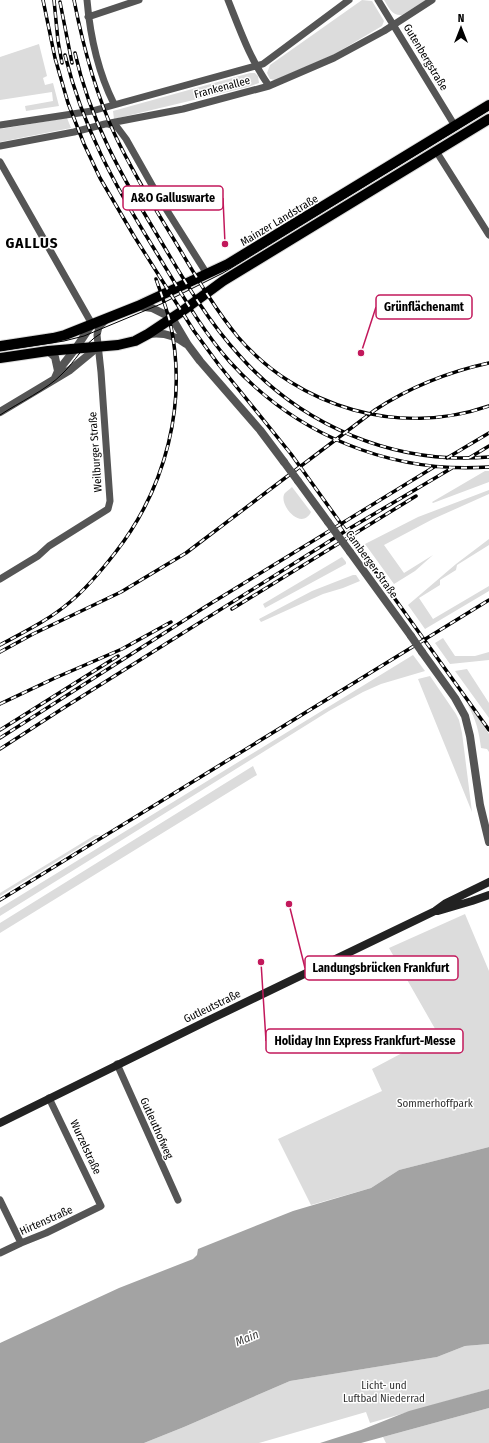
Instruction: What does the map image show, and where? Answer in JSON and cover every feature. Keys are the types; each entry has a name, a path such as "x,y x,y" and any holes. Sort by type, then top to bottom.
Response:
{"main road":[{"name":"Mainzer Landstraße","path":"0,346 60,337 138,306 207,274 241,257 489,105"},
{"name":"Mainzer Landstraße","path":"0,358 48,351 126,344 148,334 223,281 489,118"},
{"name":"Gutleutstraße","path":"0,1122 435,911 446,903 486,884"},
{"path":"472,901 470,901 468,896 473,890"},
{"name":"Gutleutstraße","path":"435,911 489,895"}],"street":[{"path":"87,0 88,17 99,64 114,104"},
{"path":"88,17 139,0"},
{"path":"228,0 256,66 269,86"},
{"name":"Frankenallee","path":"0,125 92,111 256,66 270,60 349,0"},
{"name":"Gutenbergstraße","path":"378,0 455,126"},
{"name":"Frankenallee","path":"0,146 183,109 269,86 334,58 393,25 432,0"},
{"path":"106,124 117,128 126,139 157,194 207,274"},
{"path":"436,151 489,235"},
{"path":"0,162 92,324 57,375"},
{"path":"338,198 343,208"},
{"path":"138,306 152,308 172,318"},
{"name":"Weilburger Straße","path":"0,579 108,509 110,501 97,332 101,324 108,318"},
{"name":"Camberger Straße","path":"172,318 188,345 260,430 284,462 411,636 461,708 468,725 477,791 489,842"},
{"name":"Camberger Straße","path":"148,334 156,333 168,335 179,339 188,345"},
{"path":"0,412 57,375 70,370 98,347"},
{"path":"48,351 55,357 57,375"},
{"name":"Camberger Straße","path":"484,823 489,831"},
{"name":"Gutleuthofweg","path":"117,1064 178,1200"},
{"name":"Wurzelstraße","path":"49,1098 101,1206"},
{"path":"0,1200 21,1243"},
{"name":"Hirtenstraße","path":"0,1253 46,1233 101,1206"}],"green space":[{"path":"362,0 372,1 384,21 382,26 333,55 275,80 270,79 267,73 270,65"},
{"path":"384,0 426,0 402,15 399,15 393,13 389,9"},
{"path":"39,44 47,76 43,78 45,85 53,83 59,106 26,111 25,106 53,101 52,92 0,100 0,57"},
{"path":"250,73 255,73 258,76 259,83 248,87 114,119 113,111"},
{"path":"67,118 71,128 0,142 0,129"},
{"path":"485,471 489,471 489,482 433,503 432,502"},
{"path":"292,487 311,512 307,517 302,519 291,514 284,503 283,498 285,493"},
{"path":"489,490 489,494 433,519 384,545 404,573 433,555 415,571 394,584 365,544 418,517"},
{"path":"489,539 489,545 457,565 456,570 440,580 440,585 419,598 433,619 489,586 489,591 425,629 408,605 456,564"},
{"path":"342,557 346,564 265,608 263,604"},
{"path":"356,575 360,581 323,594 261,622 259,619 312,591"},
{"path":"443,638 455,656 475,656 489,652 489,660 450,664 435,643"},
{"path":"413,655 425,671 381,684 329,711 0,916 0,908"},
{"path":"467,669 489,703 489,718 455,671"},
{"path":"430,676 459,720 472,812 418,679"},
{"path":"469,704 489,734 489,752 487,749 481,748 477,726 468,705"},
{"path":"253,766 257,775 0,933 0,923"},
{"path":"95,835 100,835 0,896 0,893"},
{"name":"Sommerhoffpark","path":"465,914 489,971 489,1147 399,1170 371,1188 311,1205 278,1139 382,1091 372,1069 438,1034 389,948"},
{"name":"Licht- und Luftbad Niederrad","path":"489,1344 489,1389 370,1423 366,1412 259,1443 144,1443 290,1381 437,1357 465,1346"},
{"path":"489,1408 489,1443 386,1443 383,1437"}],"water":[{"name":"Main","path":"489,1147 489,1344 465,1346 437,1357 290,1381 144,1443 0,1443 0,1343 119,1288 193,1259 197,1255 198,1249 293,1211 371,1188 399,1170"},
{"path":"489,1389 489,1408 361,1443 320,1443 361,1430 409,1411"}],"tram line":[{"path":"0,351 64,341 84,336 161,304 223,273 489,110"},
{"path":"0,415 56,380 84,348 100,334"}],"railway":[{"path":"43,0 55,58 68,103 84,144 100,178 134,236 194,331 219,365 291,454 489,730"},
{"path":"54,0 62,63"},
{"path":"74,0 81,34 101,102 128,162 212,301 238,337 263,362 290,382 321,398 353,410 387,417 421,418 455,415 489,406"},
{"path":"60,2 72,63"},
{"path":"75,53 81,78 98,124 119,168 143,211 205,312 239,355 264,380 291,402 321,421 352,436 385,447 419,454 454,458 489,457"},
{"path":"65,55 72,82 90,131 125,201 199,321 230,362 256,388 285,410 315,429 348,444 381,456 416,464 452,467 489,467"},
{"path":"0,645 54,614 70,602 99,573 133,528 148,501 160,473 174,414 176,383 175,353 170,322 156,279"},
{"path":"0,652 33,634 121,592 186,553 375,410 388,402 430,381 489,363"},
{"path":"447,458 489,433"},
{"path":"469,458 489,446"},
{"path":"0,738 205,607 434,467"},
{"path":"0,749 352,527 452,468"},
{"path":"232,609 416,496"},
{"path":"0,900 489,600"},
{"path":"0,704 122,649 171,622"},
{"path":"0,730 118,656"}],"place":[{"name":"A&O Galluswarte","path":"225,244"},
{"name":"Grünflächenamt","path":"361,353"},
{"name":"Landungsbrücken Frankfurt","path":"289,904"},
{"name":"Holiday Inn Express Frankfurt-Messe","path":"261,962"}],"district":[{"name":"GALLUS","path":"32,243"}]}
